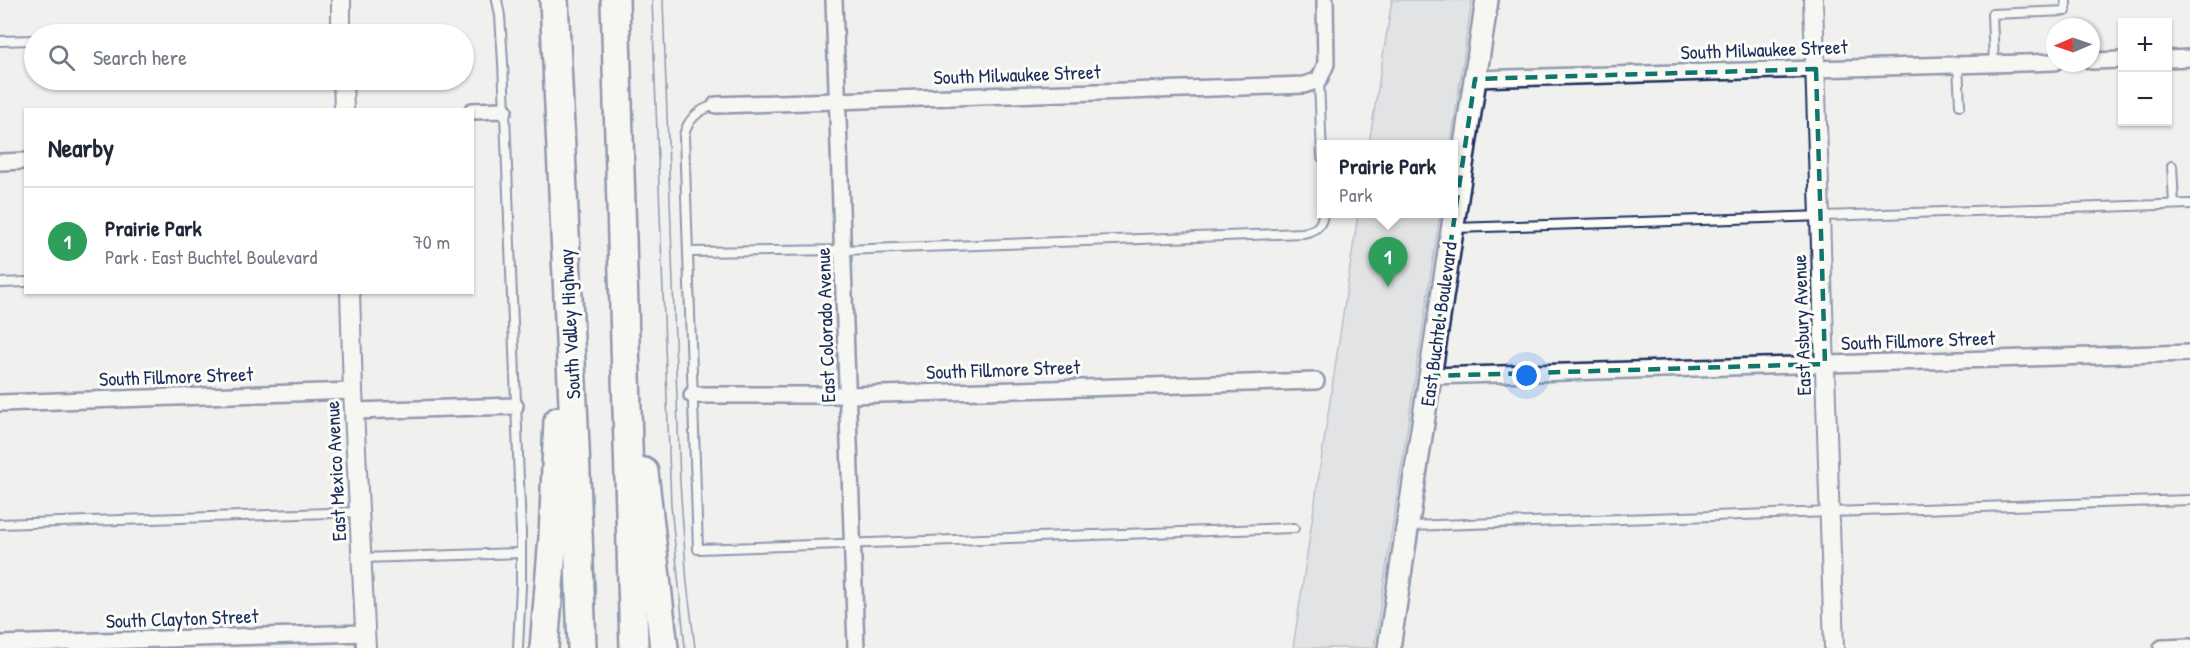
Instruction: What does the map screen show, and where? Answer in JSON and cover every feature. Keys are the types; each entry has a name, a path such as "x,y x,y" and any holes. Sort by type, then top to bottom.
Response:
{"highway":[{"name":"South Valley Highway","path":"554,0 582,648"},
{"path":"615,0 634,648"},
{"path":"544,648 556,467 563,189"},
{"path":"621,226 653,566 664,648"}],"main road":[{"name":"East Buchtel Boulevard","path":"1458,195 1487,0"},
{"name":"East Buchtel Boulevard","path":"1389,648 1455,218"}],"street":[{"path":"340,0 341,24"},
{"name":"East Colorado Avenue","path":"834,0 856,648"},
{"path":"1319,80 1326,64 1325,0"},
{"name":"East Asbury Avenue","path":"1814,0 1834,648"},
{"path":"2172,59 2190,58"},
{"path":"2100,61 2118,60"},
{"name":"South Milwaukee Street","path":"1475,79 2046,62"},
{"name":"South Milwaukee Street","path":"716,105 1291,86 1319,80"},
{"path":"343,90 344,108"},
{"path":"474,111 504,110"},
{"path":"0,162 24,161"},
{"name":"East Mexico Avenue","path":"350,294 366,640"},
{"name":"South Fillmore Street","path":"1431,376 2190,353"},
{"name":"South Fillmore Street","path":"692,395 848,395 1316,381"},
{"name":"South Fillmore Street","path":"0,403 353,391"},
{"path":"354,411 515,406"},
{"name":"South Clayton Street","path":"0,644 366,640"},
{"path":"2162,648 2190,647"}],"lane":[{"path":"497,0 500,16 521,553 518,648"},
{"path":"1994,64 1992,14 2066,11 2066,0"},
{"path":"0,41 24,40"},
{"path":"1958,65 1960,105"},
{"path":"1319,80 1321,140"},
{"path":"716,105 703,109 697,114 687,125 685,131 698,549 1294,528"},
{"path":"2172,166 2174,204"},
{"path":"1453,229 2190,204"},
{"path":"688,252 843,250 1303,233 1319,226 1321,218"},
{"path":"0,283 24,282"},
{"path":"1407,526 2190,501"},
{"path":"0,524 359,512"},
{"path":"361,558 521,553"}],"highlighted area":[{"path":"1816,69 1825,364 1431,376 1475,79"}],"shaded area":[{"path":"1392,0 1472,0 1452,140 1370,140"},
{"path":"1357,218 1439,218 1374,648 1293,648"}],"tram line":[{"path":"652,0 671,505 685,648"},
{"path":"663,0 680,483 687,583 695,648"}],"place":[{"name":"Prairie Park","path":"1388,287"}]}
